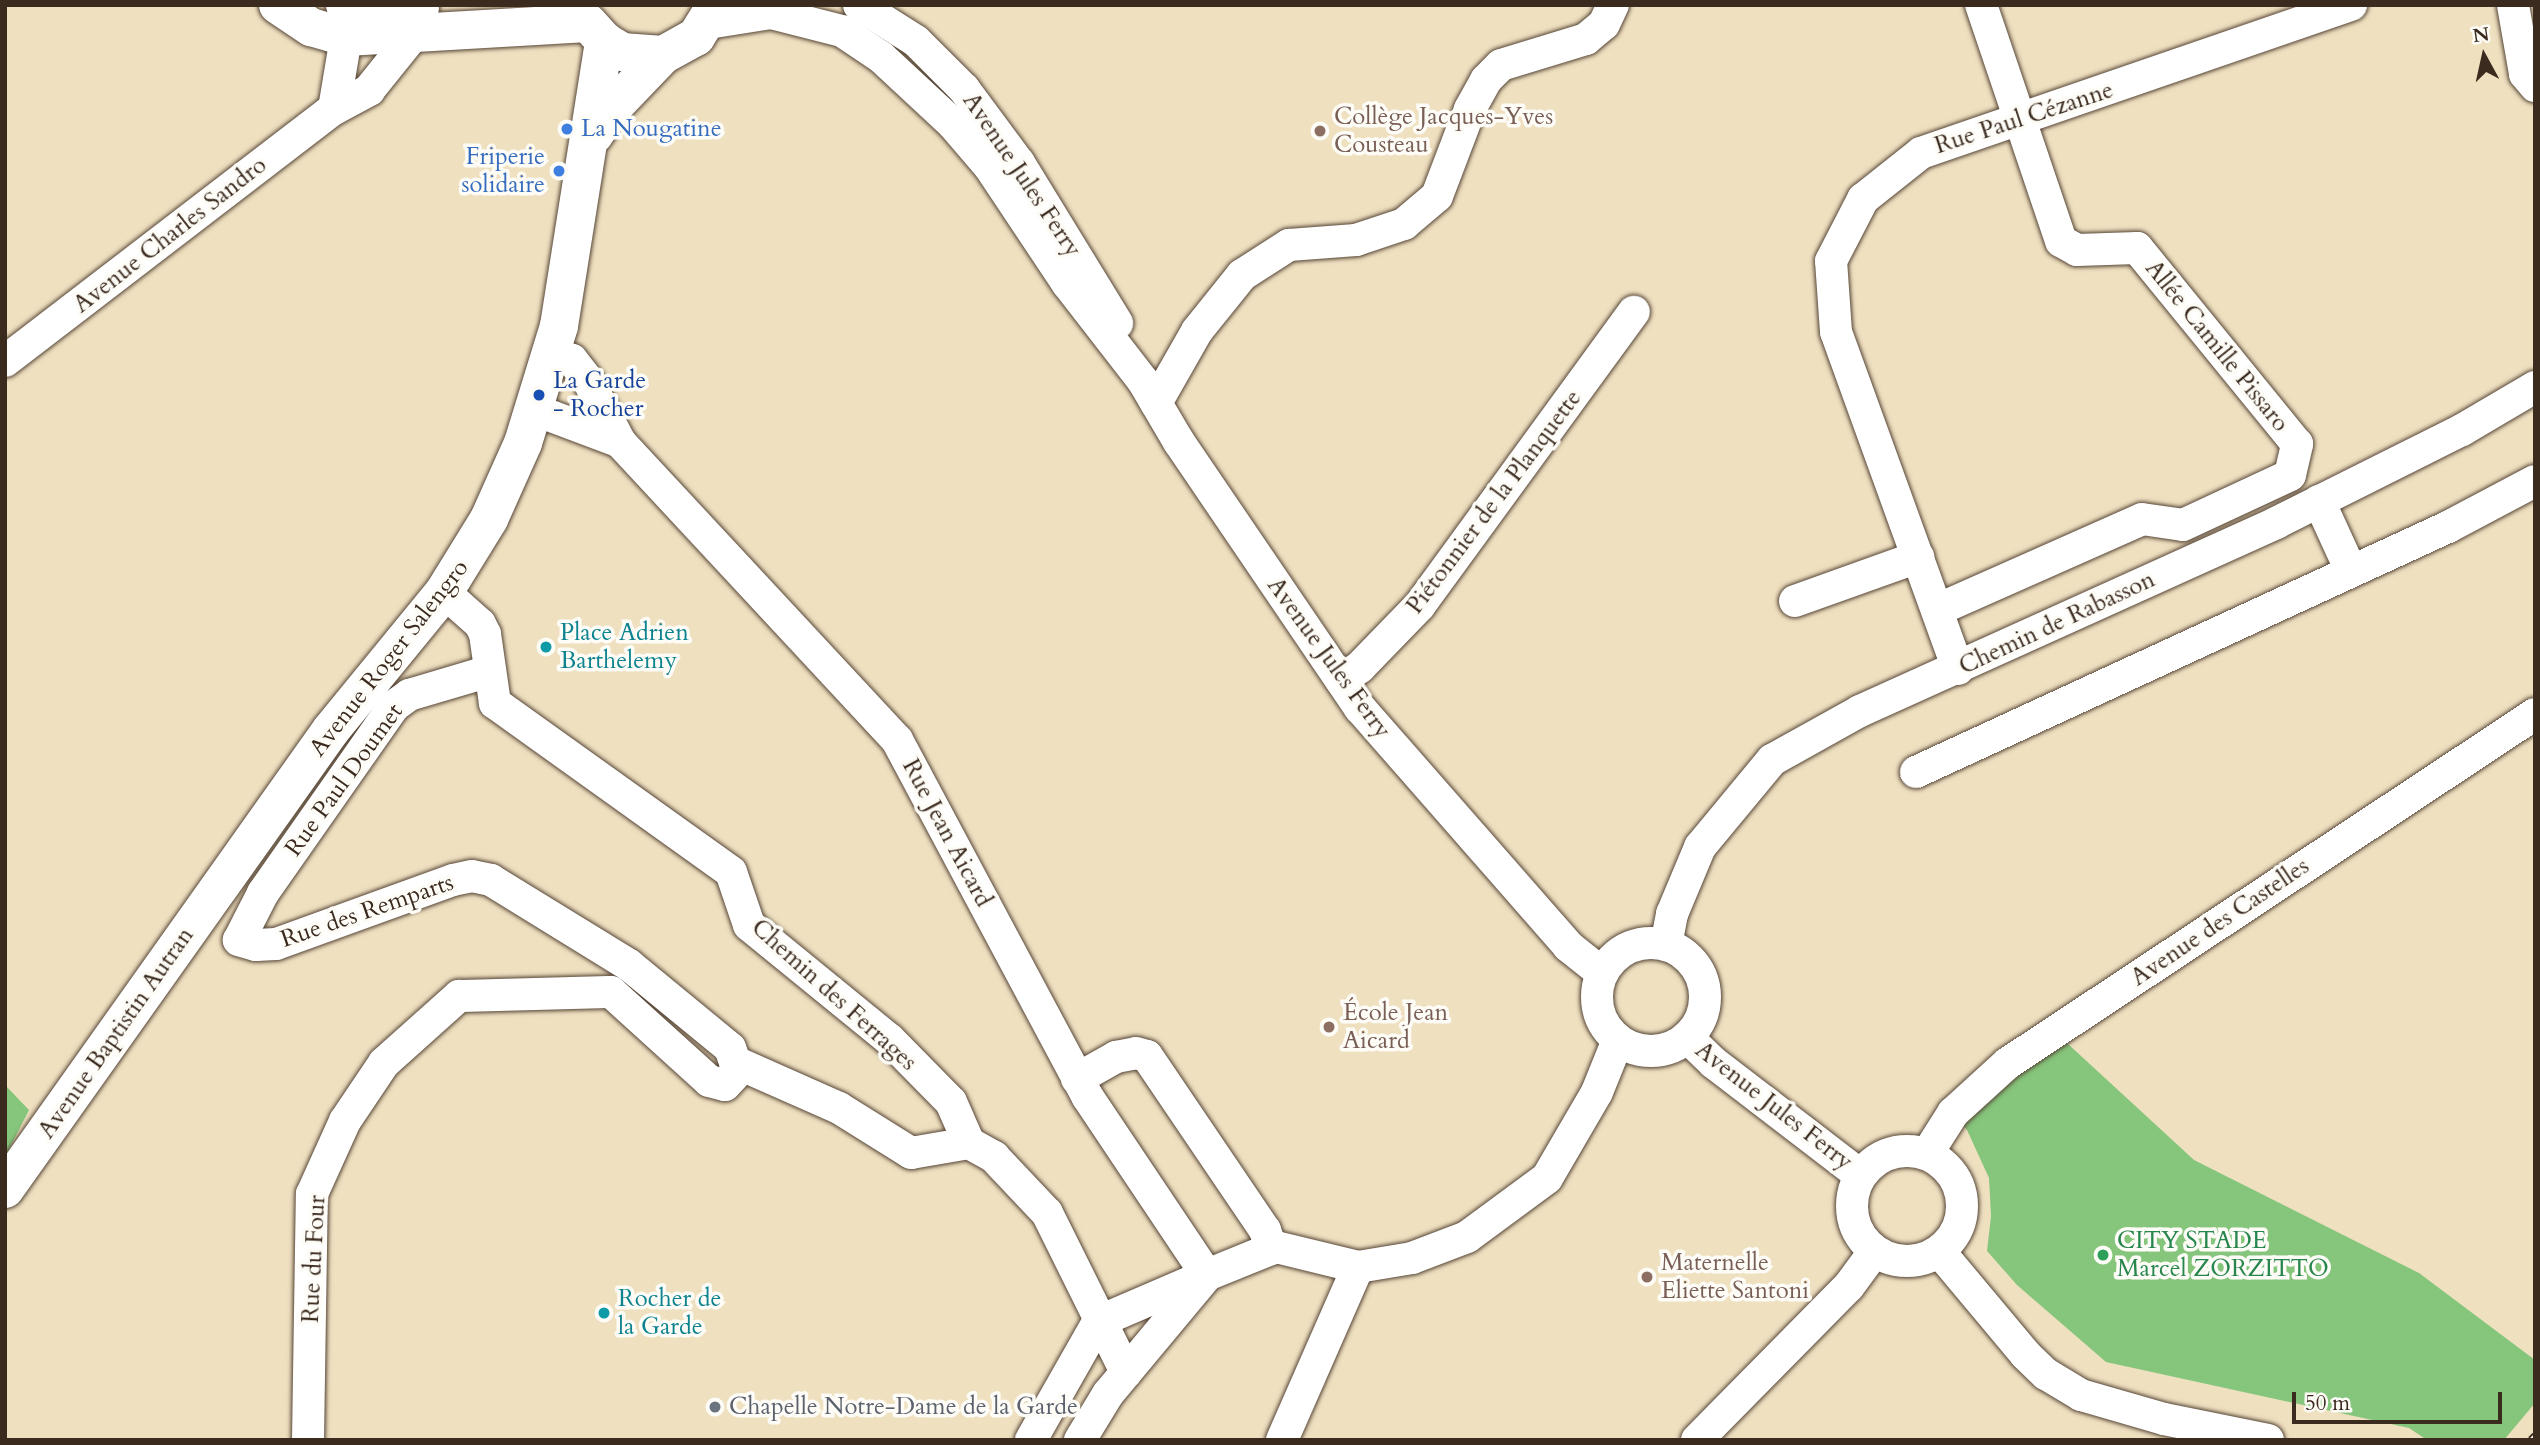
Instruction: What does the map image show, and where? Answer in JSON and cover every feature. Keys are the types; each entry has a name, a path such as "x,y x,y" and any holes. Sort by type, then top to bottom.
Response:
{"street":[{"path":"278,5 311,27 346,21 591,23 632,54 663,55"},
{"path":"409,22 451,5"},
{"path":"803,5 850,21 870,7"},
{"path":"1150,392 1242,275 1289,245 1356,240 1404,224 1437,195 1469,109 1486,80 1501,65 1586,38 1604,24 1613,5"},
{"path":"1981,5 2023,120"},
{"path":"2513,5 2525,74 2535,86"},
{"name":"Rue Paul Cézanne","path":"1958,669 1836,332 1831,261 1863,199 1921,153 2349,6"},
{"name":"Avenue Jules Ferry","path":"870,7 926,49 954,79 1018,163 1108,303 1150,392"},
{"name":"Avenue Jules Ferry","path":"712,14 782,9 819,22 864,44 953,124 989,166 1067,283 1150,392 1360,708 1568,946 1602,973"},
{"name":"Avenue Roger Salengro","path":"591,140 612,108 663,55 681,49 712,14"},
{"path":"334,109 346,21"},
{"name":"Avenue Charles Sandro","path":"5,361 334,109 369,90 409,22"},
{"name":"Avenue Roger Salengro","path":"226,876 331,730 444,592 489,519 535,410 552,353 591,140 591,23"},
{"name":"Allée Camille Pissaro","path":"1937,610 2142,519 2183,525 2290,475 2297,444 2137,248 2077,250 2061,242 2023,120"},
{"name":"Piétonnier de la Planquette","path":"1341,680 1420,605 1634,312"},
{"name":"Rue Jean Aicard","path":"552,353 572,360 589,382 621,442 897,740 1077,1079 1207,1275"},
{"name":"Chemin de Rabasson","path":"1666,945 1672,914 1700,847 1772,760 1860,711 1958,669 2319,501 2535,387"},
{"name":"Rue Jean Aicard","path":"535,410 621,442"},
{"path":"1916,772 2351,571 2535,481"},
{"path":"2319,501 2351,571"},
{"path":"1796,601 1918,557"},
{"path":"444,592 480,624 490,671"},
{"name":"Rue Paul Doumet","path":"239,940 263,893 394,706 409,695 490,671"},
{"name":"Chemin des Ferrages","path":"490,671 495,703 731,872 749,925 889,1039 951,1102 969,1143"},
{"name":"Avenue des Castelles","path":"1927,1154 1953,1113 2008,1063 2535,714"},
{"name":"Avenue Baptistin Autran","path":"5,1189 226,876"},
{"name":"Rue des Remparts","path":"239,940 256,945 276,944 472,876 491,880 528,906 629,965 730,1048 735,1062"},
{"path":"1635,945 1666,945 1691,961 1704,989 1700,1021 1688,1037 1663,1050 1646,1051 1618,1040 1598,1009 1602,973 1610,961 1635,945"},
{"name":"Rue du Four","path":"308,1440 312,1194 345,1121 384,1063 459,996 611,992 709,1081 725,1085 738,1071 735,1062"},
{"name":"Avenue Jules Ferry","path":"1688,1037 1714,1063 1860,1175"},
{"path":"1031,1440 1098,1322 1271,1249 1358,1267 1412,1258 1467,1237 1547,1178 1597,1092 1618,1040"},
{"path":"1077,1079 1116,1057 1136,1053 1147,1056 1265,1230 1271,1249"},
{"path":"735,1062 839,1108 911,1153 969,1143 994,1157 1047,1213 1080,1274 1098,1322 1126,1372"},
{"path":"1899,1151 1927,1154 1951,1172 1962,1199 1958,1228 1939,1251 1927,1258 1900,1261 1874,1252 1863,1241 1851,1214 1851,1199 1860,1175 1885,1155 1899,1151"},
{"path":"1939,1251 2025,1354 2046,1374 2081,1395 2164,1419 2267,1440"},
{"path":"1697,1440 1849,1286 1874,1252"},
{"path":"1282,1440 1358,1267"},
{"path":"1080,1440 1126,1372 1207,1275"}],"green space":[{"path":"2055,1032 2194,1160 2419,1273 2535,1360 2535,1403 2504,1440 2427,1440 2409,1428 2106,1362 2017,1285 1987,1251 1991,1216 1989,1178 1967,1130 1953,1113"},
{"path":"5,1085 29,1110 5,1157"}],"railway":[{"path":"2531,1440 2535,1436"}],"place":[{"name":"La Nougatine","path":"567,129"},
{"name":"Collège Jacques-Yves Cousteau","path":"1320,131"},
{"name":"Friperie solidaire","path":"559,171"},
{"name":"La Garde - Rocher","path":"539,395"},
{"name":"Place Adrien Barthelemy","path":"546,647"},
{"name":"École Jean Aicard","path":"1329,1027"},
{"name":"CITY STADE Marcel ZORZITTO","path":"2103,1255"},
{"name":"Maternelle Eliette Santoni","path":"1647,1277"},
{"name":"Rocher de la Garde","path":"604,1313"},
{"name":"Chapelle Notre-Dame de la Garde","path":"715,1407"}]}
